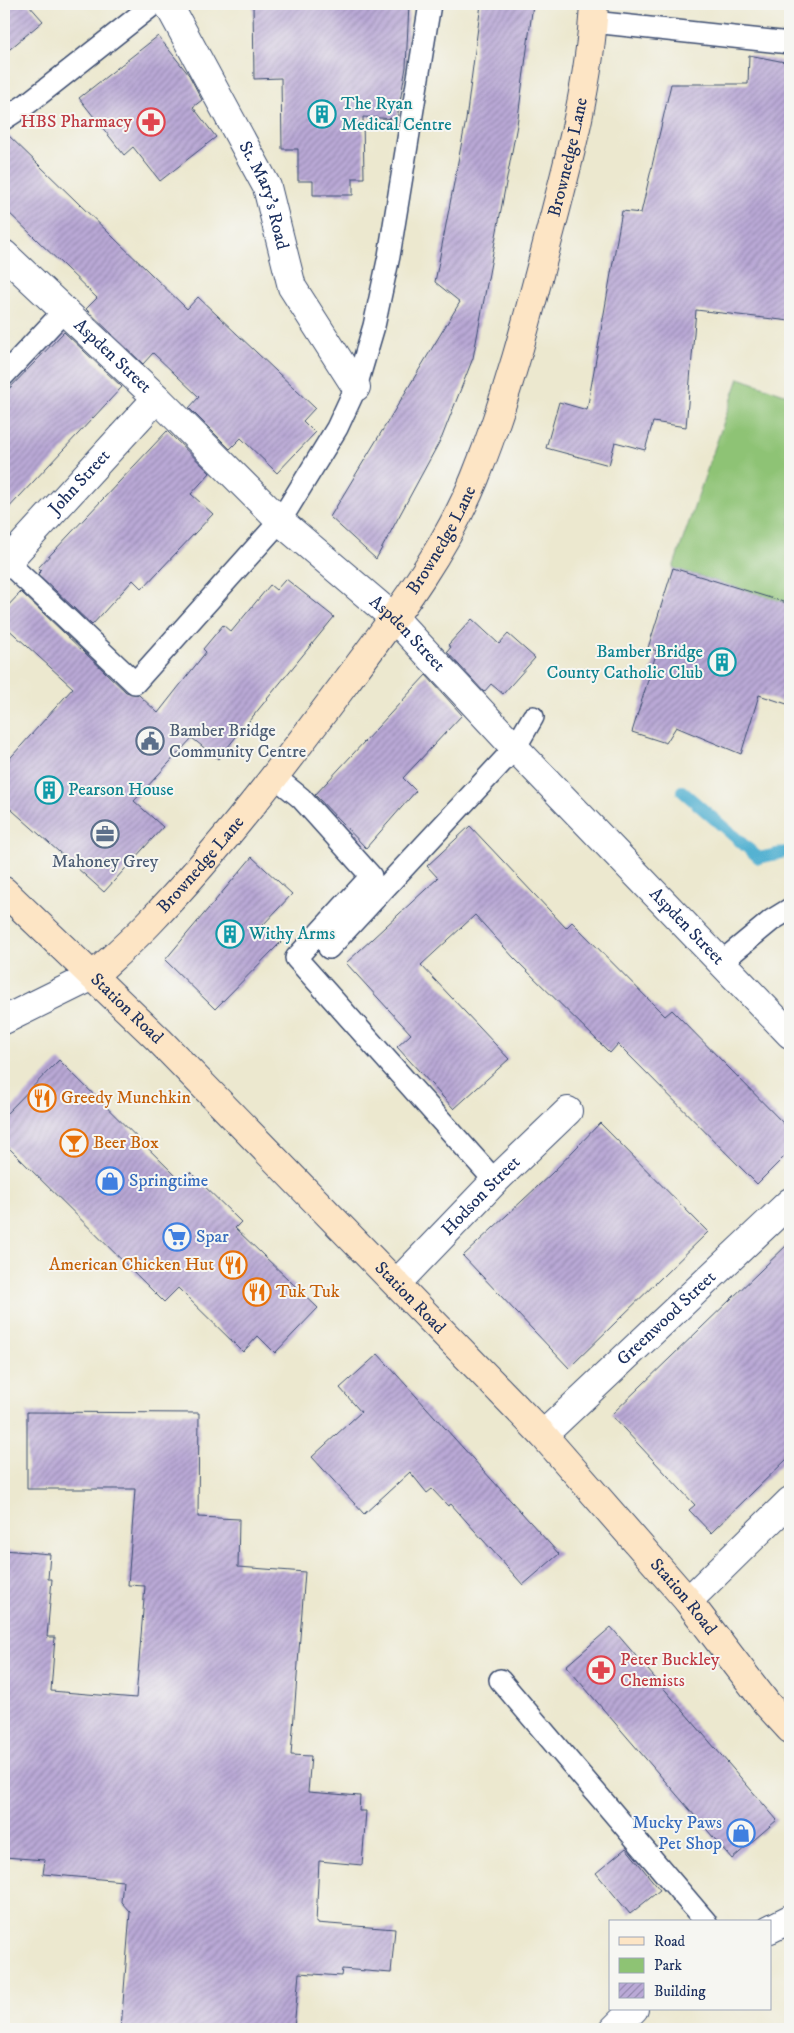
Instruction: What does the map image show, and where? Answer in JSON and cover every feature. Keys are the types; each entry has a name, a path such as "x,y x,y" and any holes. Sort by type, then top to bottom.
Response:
{"main road":[{"name":"Brownedge Lane","path":"93,976 149,924 275,777 394,618 436,555 474,479 521,348 578,117 594,13"},
{"name":"Station Road","path":"4,891 159,1040 242,1128 397,1283 542,1435 688,1601 767,1704 790,1729"}],"street":[{"name":"St. Mary's Road","path":"168,4 267,187 292,288 356,387"},
{"name":"Aspden Street","path":"4,254 157,398 280,521 394,618 515,748 790,1034"},
{"name":"John Street","path":"6,564 157,398"},
{"path":"4,1020 93,976"},
{"name":"Hodson Street","path":"397,1283 495,1181 568,1111"},
{"name":"Greenwood Street","path":"542,1435 790,1202"},
{"path":"688,1601 790,1501"},
{"path":"772,1928 790,1919"},
{"path":"614,2029 633,2010"}],"lane":[{"path":"4,119 27,104 154,4"},
{"path":"6,564 135,683 280,521 337,428 356,387 374,326 389,256 430,4"},
{"path":"594,13 790,43"},
{"path":"4,375 64,311"},
{"path":"329,948 515,748 533,717"},
{"path":"275,777 300,798 372,876 296,958 495,1181"},
{"path":"720,963 772,920 790,909"},
{"path":"500,1680 704,1920"}],"green space":[{"path":"739,378 790,396 790,604 673,568"}],"building":[{"path":"4,4 28,4 43,21 4,54"},
{"name":"The Ryan Medical Centre","path":"253,4 409,4 406,67 397,119 363,117 364,178 353,178 353,195 313,195 313,181 298,181 298,149 282,149 281,78 254,79"},
{"path":"481,4 533,4 517,125 473,358 442,437 376,559 330,517 460,302 435,282 466,120"},
{"name":"HBS Pharmacy","path":"158,36 189,75 202,100 193,107 216,137 160,181 133,147 124,155 79,98"},
{"path":"749,55 790,63 790,321 696,310 686,427 653,422 645,450 615,442 609,465 546,448 559,402 587,410 622,211 641,213 671,84 748,84"},
{"path":"4,131 187,309 198,297 315,408 303,421 315,433 277,473 241,438 230,449 189,408 199,397 153,353 143,364 86,309 97,298 4,208"},
{"path":"64,332 122,387 4,513 4,394"},
{"path":"167,431 210,473 191,494 213,514 142,589 133,580 92,625 38,574 41,571 38,568"},
{"name":"Bamber Bridge County Catholic Club","path":"673,568 790,604 790,705 759,695 741,754 676,727 666,743 632,732 657,651 648,648"},
{"path":"286,579 334,617 218,759 192,738 134,801 163,827 104,892 4,803 4,765 73,688 4,625 4,610 21,592 126,692 139,695 158,713 206,652 203,649 223,625 231,632 270,585 276,590"},
{"path":"472,619 499,644 508,634 535,658 503,694 491,684 484,692 447,652 451,647 448,645"},
{"path":"426,675 462,715 403,778 416,791 366,848 315,795"},
{"path":"470,826 566,928 572,922 665,1016 672,1010 790,1130 790,1151 757,1184 618,1044 610,1053 514,958 475,915 421,965 509,1059 454,1109 397,1047 411,1034 346,963 438,878 427,866"},
{"name":"Withy Arms","path":"252,857 292,894 263,925 281,942 215,1009 165,960"},
{"path":"59,1060 181,1181 190,1172 241,1222 235,1228 318,1308 275,1353 258,1336 243,1352 178,1288 164,1302 4,1143 4,1116"},
{"path":"600,1123 708,1232 569,1368 463,1256 552,1173"},
{"path":"790,1242 790,1456 711,1533 689,1510 695,1505 611,1415"},
{"path":"378,1354 559,1554 523,1585 451,1504 448,1506 432,1489 427,1493 410,1472 364,1514 312,1457 361,1412 340,1388"},
{"path":"27,1412 199,1413 198,1517 239,1519 238,1567 305,1572 291,1755 311,1756 308,1792 360,1796 359,1811 366,1811 362,1865 319,1861 316,1923 395,1929 391,1973 342,1969 341,1976 299,1973 294,2029 121,2029 130,1912 121,1902 123,1881 43,1874 45,1860 4,1857 4,1550 50,1554 48,1579 52,1579 47,1637 55,1637 51,1691 136,1698 145,1586 128,1585 135,1489 27,1489"},
{"path":"611,1627 777,1820 732,1859 566,1666"},
{"path":"626,1848 660,1890 630,1914 596,1873"}],"waterway":[{"path":"682,791 759,858 790,851"}],"place":[{"name":"The Ryan Medical Centre","path":"322,114"},
{"name":"HBS Pharmacy","path":"151,122"},
{"name":"Bamber Bridge County Catholic Club","path":"722,662"},
{"name":"Bamber Bridge Community Centre","path":"150,741"},
{"name":"Pearson House","path":"49,790"},
{"name":"Mahoney Grey","path":"105,834"},
{"name":"Withy Arms","path":"230,934"},
{"name":"Greedy Munchkin","path":"42,1098"},
{"name":"Beer Box","path":"74,1143"},
{"name":"Springtime","path":"110,1181"},
{"name":"Spar","path":"177,1237"},
{"name":"American Chicken Hut","path":"233,1265"},
{"name":"Tuk Tuk","path":"257,1292"},
{"name":"Peter Buckley Chemists","path":"601,1670"},
{"name":"Mucky Paws Pet Shop","path":"741,1833"}]}
